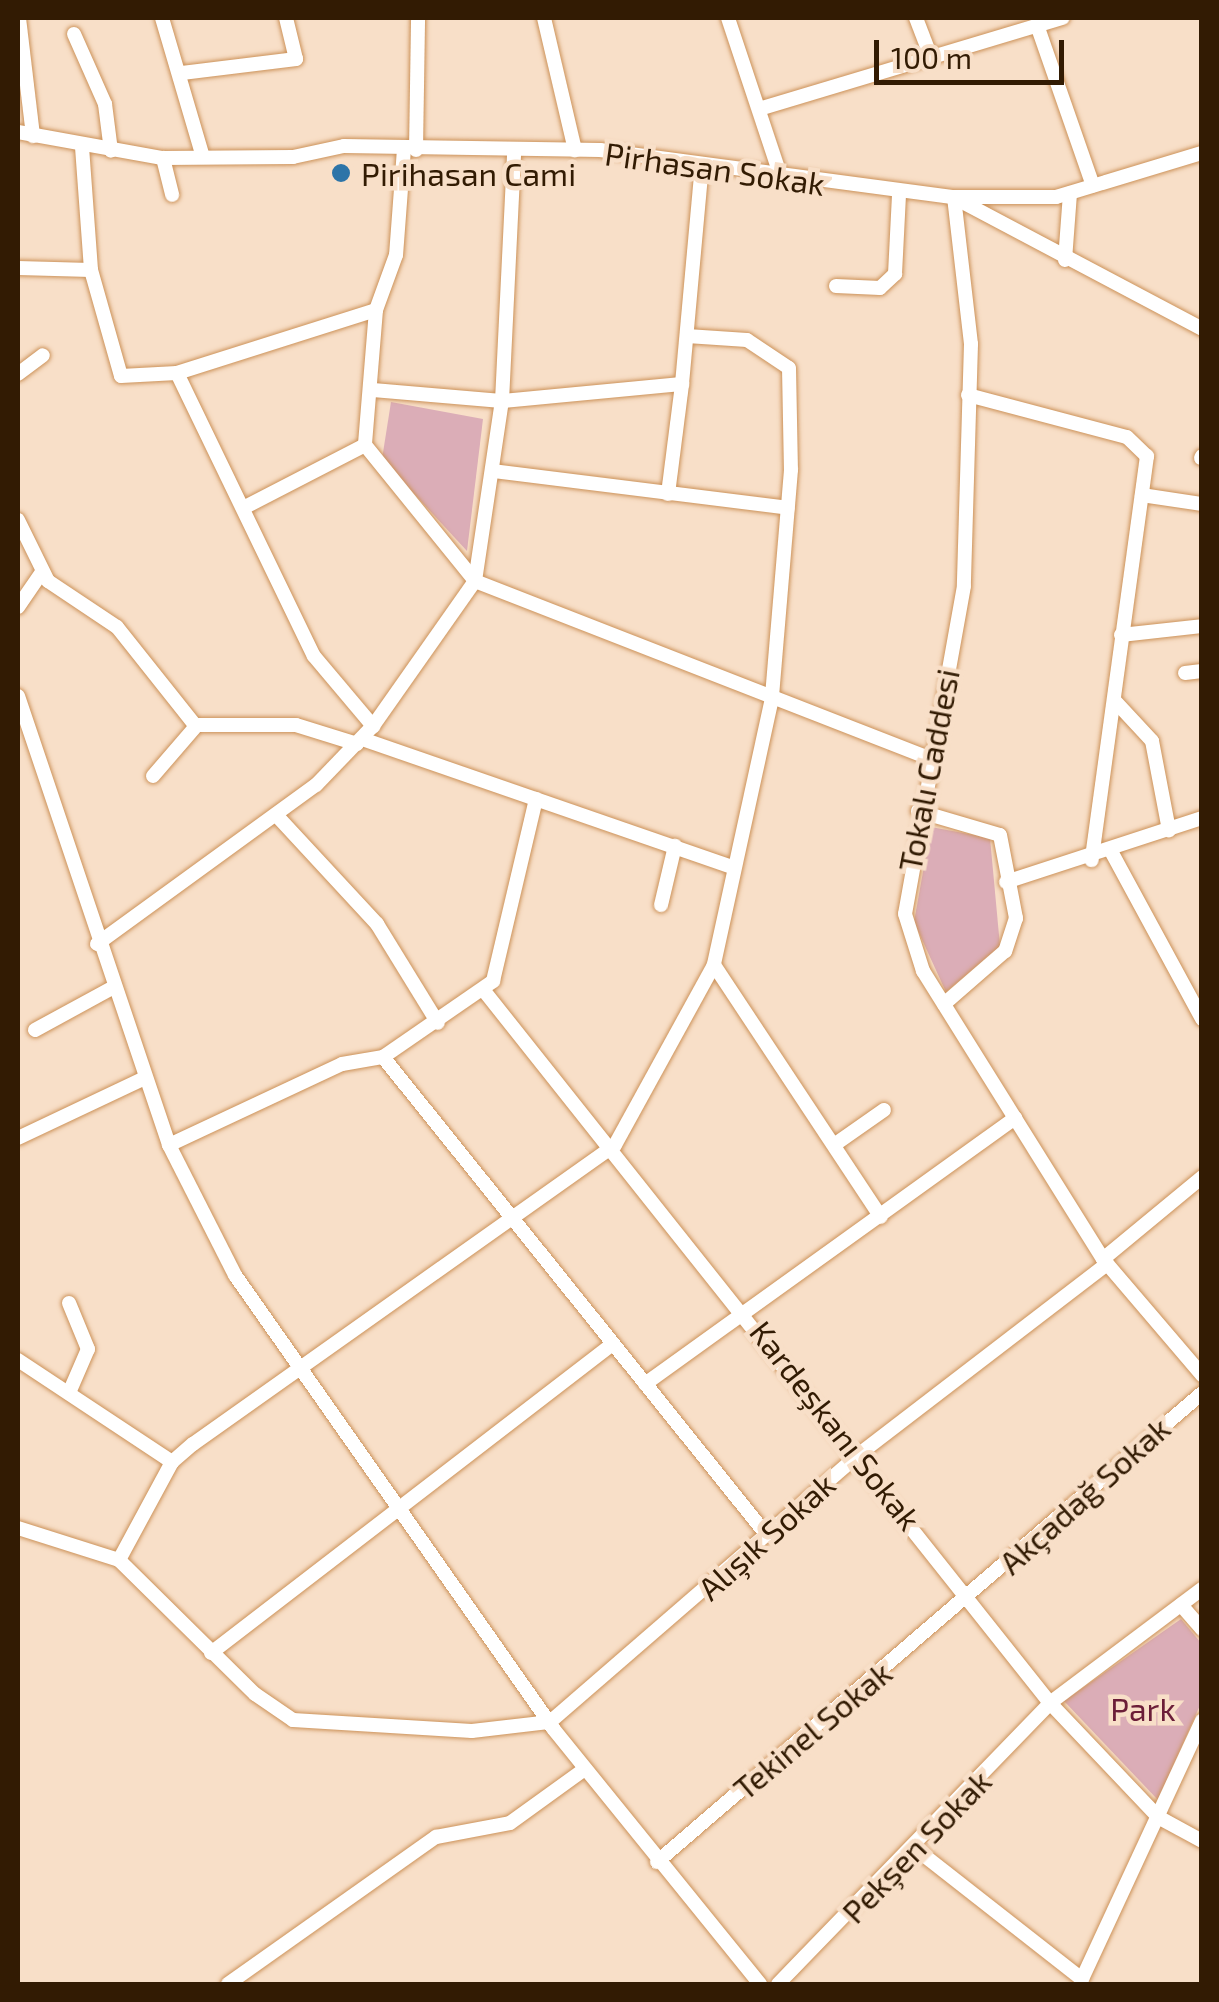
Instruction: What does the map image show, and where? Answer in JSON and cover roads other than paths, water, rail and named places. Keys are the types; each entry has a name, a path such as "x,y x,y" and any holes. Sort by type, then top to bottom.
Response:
{"street":[{"path":"19,18 25,134"},
{"path":"162,18 182,73 204,158"},
{"path":"182,73 296,59 286,18"},
{"path":"418,18 410,149 396,256 376,310 366,445 475,580 929,758"},
{"path":"544,18 575,150"},
{"path":"728,18 781,177"},
{"path":"916,18 931,57"},
{"path":"759,109 1063,18"},
{"path":"1037,25 1092,186"},
{"path":"74,34 105,104 110,151"},
{"name":"Pirhasan Sokak","path":"25,134 82,147 163,158 410,149 575,150 702,165 899,196 954,197 1063,195 1202,154"},
{"path":"82,147 90,270 112,368 132,380 178,373 376,310"},
{"path":"97,944 278,817 359,742 475,580 502,401 514,152"},
{"path":"163,158 172,195"},
{"path":"668,494 702,165"},
{"path":"1063,195 1065,260"},
{"path":"836,286 880,288 895,274 899,196"},
{"path":"954,197 1065,260 1202,329"},
{"name":"Tokalı Caddesi","path":"954,197 967,268 964,586 918,811 905,914 944,1004 1105,1261 1202,1374"},
{"path":"18,268 90,270"},
{"path":"18,1528 119,1560 172,1462 615,1145 714,964 731,868 772,698 788,508 789,368 747,340 687,336"},
{"path":"18,374 43,355"},
{"path":"178,373 247,506 314,656 373,726"},
{"path":"372,390 502,401 682,384"},
{"path":"968,395 1142,444 1142,495 1092,860"},
{"path":"247,506 366,445"},
{"path":"494,471 788,508"},
{"path":"1142,495 1202,504"},
{"path":"18,520 42,572 118,626 197,725"},
{"path":"18,607 42,572"},
{"path":"1121,635 1202,626"},
{"path":"1185,673 1202,671"},
{"path":"18,696 24,735 112,988 169,1145 207,1232 402,1503 550,1722 657,1862 760,1984"},
{"path":"1114,700 1152,741 1169,830"},
{"path":"153,776 197,725 296,725 536,799 731,868"},
{"path":"169,1145 342,1064 382,1057 485,992 536,799"},
{"path":"918,811 1000,835 1013,941 944,1004"},
{"path":"278,817 377,924 438,1023"},
{"path":"1006,882 1092,860 1202,818"},
{"path":"661,905 675,846"},
{"path":"1112,852 1202,1019"},
{"path":"714,964 881,1217"},
{"path":"35,1030 112,988"},
{"name":"Kardeşkanı Sokak","path":"485,992 615,1145 1050,1703 1158,1817 1202,1841"},
{"path":"382,1057 510,1222 766,1534"},
{"path":"18,1138 145,1078"},
{"path":"834,1144 884,1110"},
{"path":"645,1384 1015,1118"},
{"name":"Alışık Sokak","path":"119,1560 212,1652 294,1720 472,1731 550,1722 576,1709 858,1455 1105,1261 1202,1178"},
{"path":"69,1303 88,1349 69,1394"},
{"path":"212,1652 610,1346"},
{"path":"18,1360 172,1462"},
{"name":"Akçadağ Sokak","path":"968,1599 1202,1393"},
{"name":"Pekşen Sokak","path":"778,1984 916,1849 1050,1703 1202,1588"},
{"name":"Tekinel Sokak","path":"657,1862 968,1599"},
{"path":"1181,1605 1202,1629"},
{"path":"916,1849 1086,1983 1202,1721"},
{"path":"228,1984 436,1837 510,1822 585,1769"}],"place":[{"name":"Pirihasan Cami","path":"341,173"}],"park label":[{"name":"Park","path":"1143,1708"}]}
